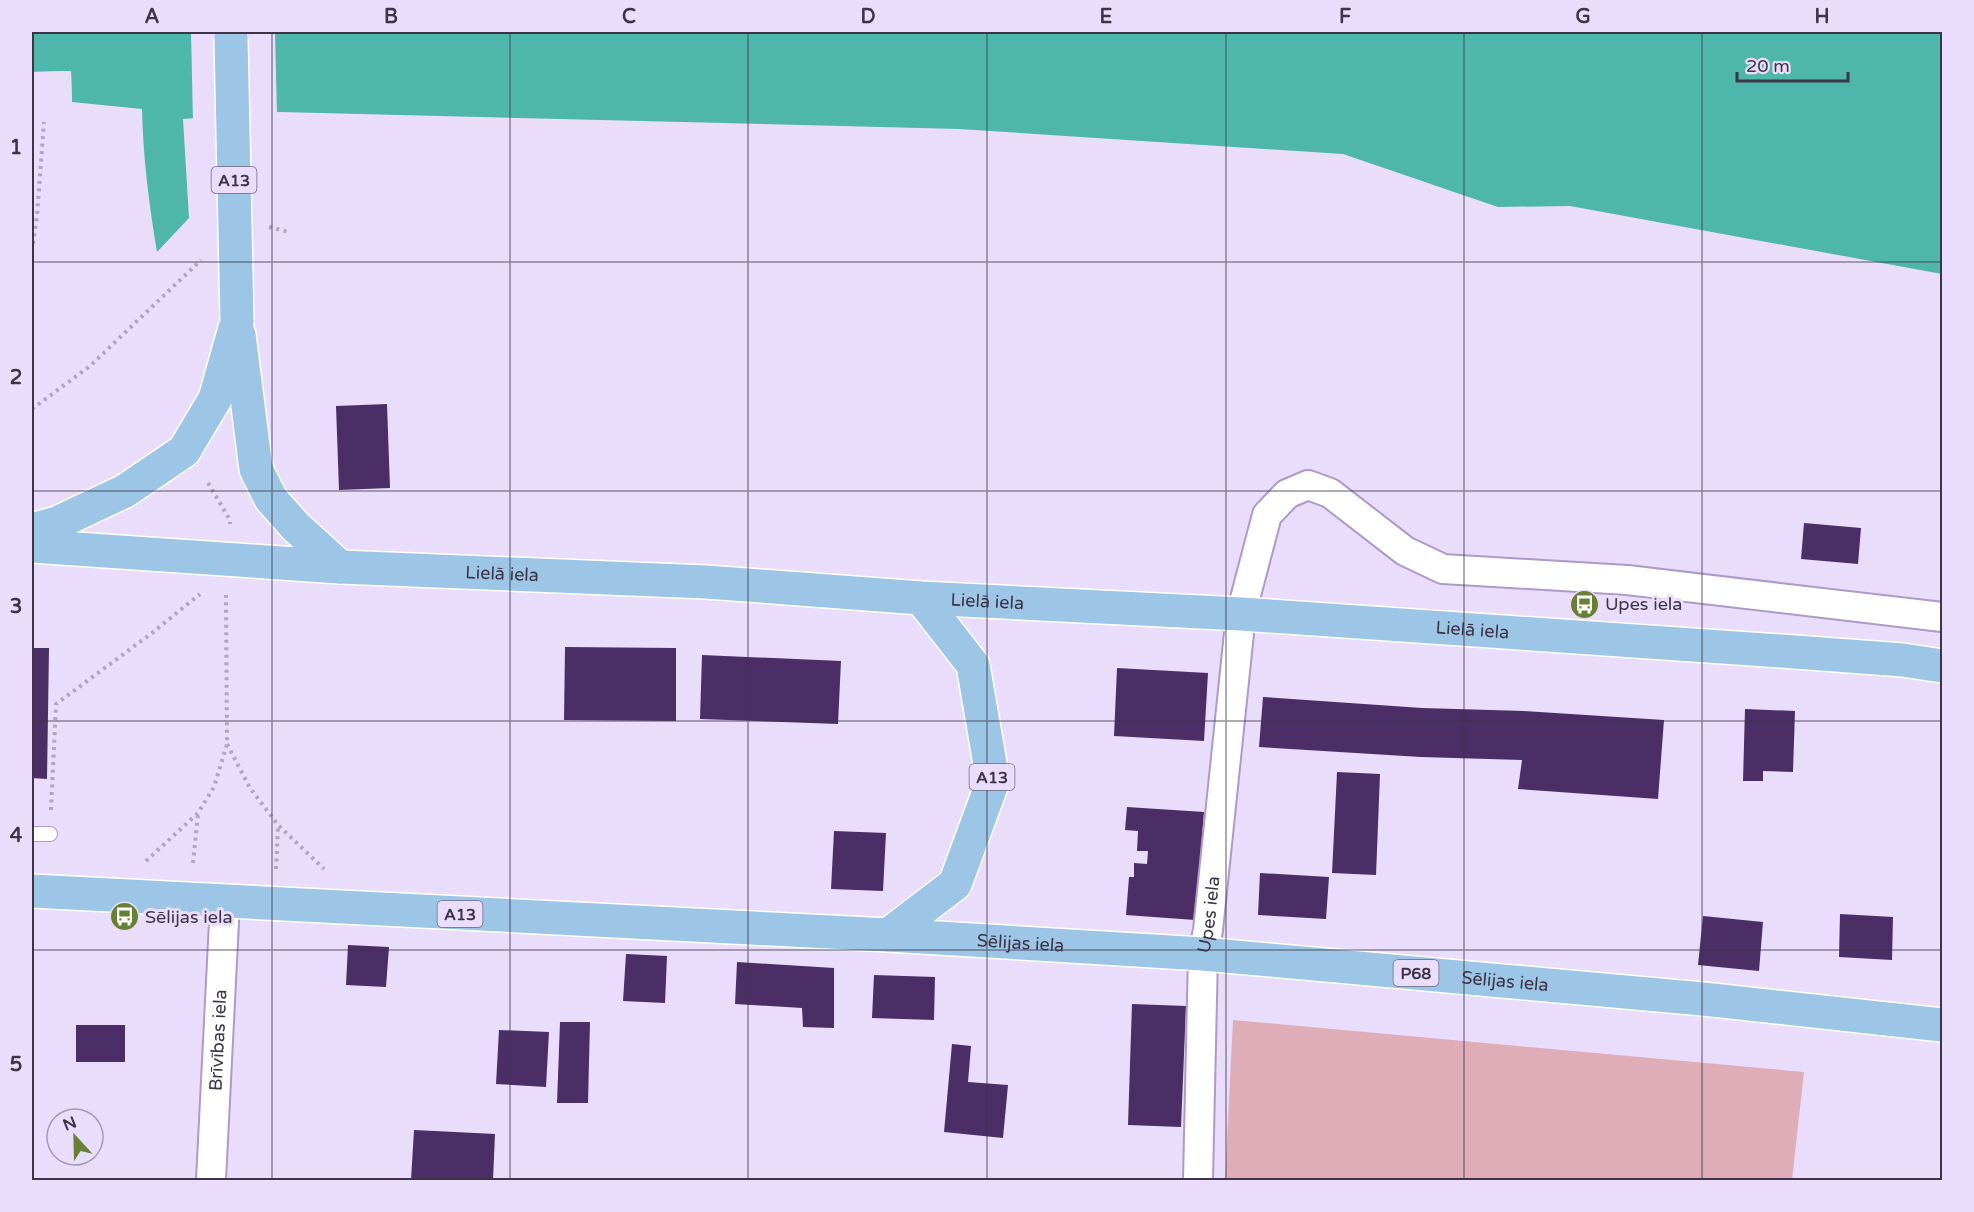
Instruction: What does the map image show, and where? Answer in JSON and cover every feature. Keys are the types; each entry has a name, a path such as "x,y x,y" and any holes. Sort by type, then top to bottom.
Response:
{"main road":[{"name":"A13","path":"231,32 237,321 256,469 271,499 296,527 340,567"},
{"name":"A13","path":"32,530 57,523 125,491 184,451 215,399 237,321"},
{"name":"Lielā iela","path":"32,546 340,567 706,582 921,598 1241,614 1903,660 1942,666"},
{"name":"A13","path":"888,935 955,884 993,781 973,665 921,598"},
{"name":"Sēlijas iela","path":"32,891 888,935 1203,954 1703,999 1942,1025"}],"street":[{"name":"Upes iela","path":"1198,1180 1203,954 1208,930 1241,614 1267,515 1287,494 1308,485 1330,493 1405,551 1443,569 1627,580 1942,617"},
{"name":"Brīvības iela","path":"212,1180 225,902"}],"lane":[{"path":"32,834 50,834"}],"path":[{"path":"32,251 44,122"},
{"path":"260,225 289,232"},
{"path":"32,409 90,366 208,253"},
{"path":"208,483 230,520"},
{"path":"142,866 198,813 214,787 227,744 226,585"},
{"path":"50,834 57,704 153,633 179,609"},
{"path":"227,744 250,788 278,825 332,877"},
{"path":"194,863 198,813"},
{"path":"277,865 278,825"}],"shaded area":[{"path":"32,32 1942,32 1942,274 1570,206 1498,207 1343,154 959,129 280,112 183,119 189,218 157,252 147,180 142,109 72,102 71,71 32,72"},
{"path":"1233,1020 1804,1072 1792,1180 1225,1180"}],"pier":[{"path":"191,32 275,32 277,115 193,122"},
{"path":"71,71 72,105 69,103 68,74 32,75 32,72"}],"building":[{"path":"387,404 390,488 339,490 336,406"},
{"path":"1804,523 1861,528 1858,564 1801,559"},
{"path":"565,647 676,648 676,721 564,720"},
{"path":"32,648 49,648 47,779 32,778"},
{"path":"702,655 841,661 838,724 700,719"},
{"path":"1117,668 1208,673 1204,741 1114,736"},
{"path":"1263,697 1422,708 1524,711 1664,720 1658,799 1518,789 1522,760 1421,757 1259,747"},
{"path":"1745,709 1795,711 1793,772 1763,771 1763,781 1743,781"},
{"path":"1337,772 1380,774 1376,875 1332,873"},
{"path":"1127,807 1204,812 1195,920 1126,915 1129,877 1134,877 1134,863 1147,864 1148,851 1137,851 1138,831 1125,830"},
{"path":"834,831 886,833 883,891 831,889"},
{"path":"1260,873 1329,877 1326,919 1258,915"},
{"path":"1840,914 1893,917 1892,960 1839,957"},
{"path":"1703,916 1763,922 1759,971 1698,965"},
{"path":"348,945 389,947 386,987 346,985"},
{"path":"626,954 667,956 665,1003 623,1001"},
{"path":"737,962 834,968 834,1028 803,1027 802,1008 735,1004"},
{"path":"874,975 935,977 934,1020 872,1018"},
{"path":"1132,1004 1186,1006 1181,1127 1128,1125"},
{"path":"560,1022 590,1022 588,1103 557,1103"},
{"path":"76,1025 125,1025 125,1062 76,1062"},
{"path":"499,1030 549,1032 546,1087 496,1084"},
{"path":"952,1044 971,1046 968,1082 1008,1085 1003,1138 944,1132"},
{"path":"414,1130 495,1134 493,1180 411,1180"}],"place":[{"name":"Upes iela","path":"1584,604"},
{"name":"Sēlijas iela","path":"124,917"}]}
